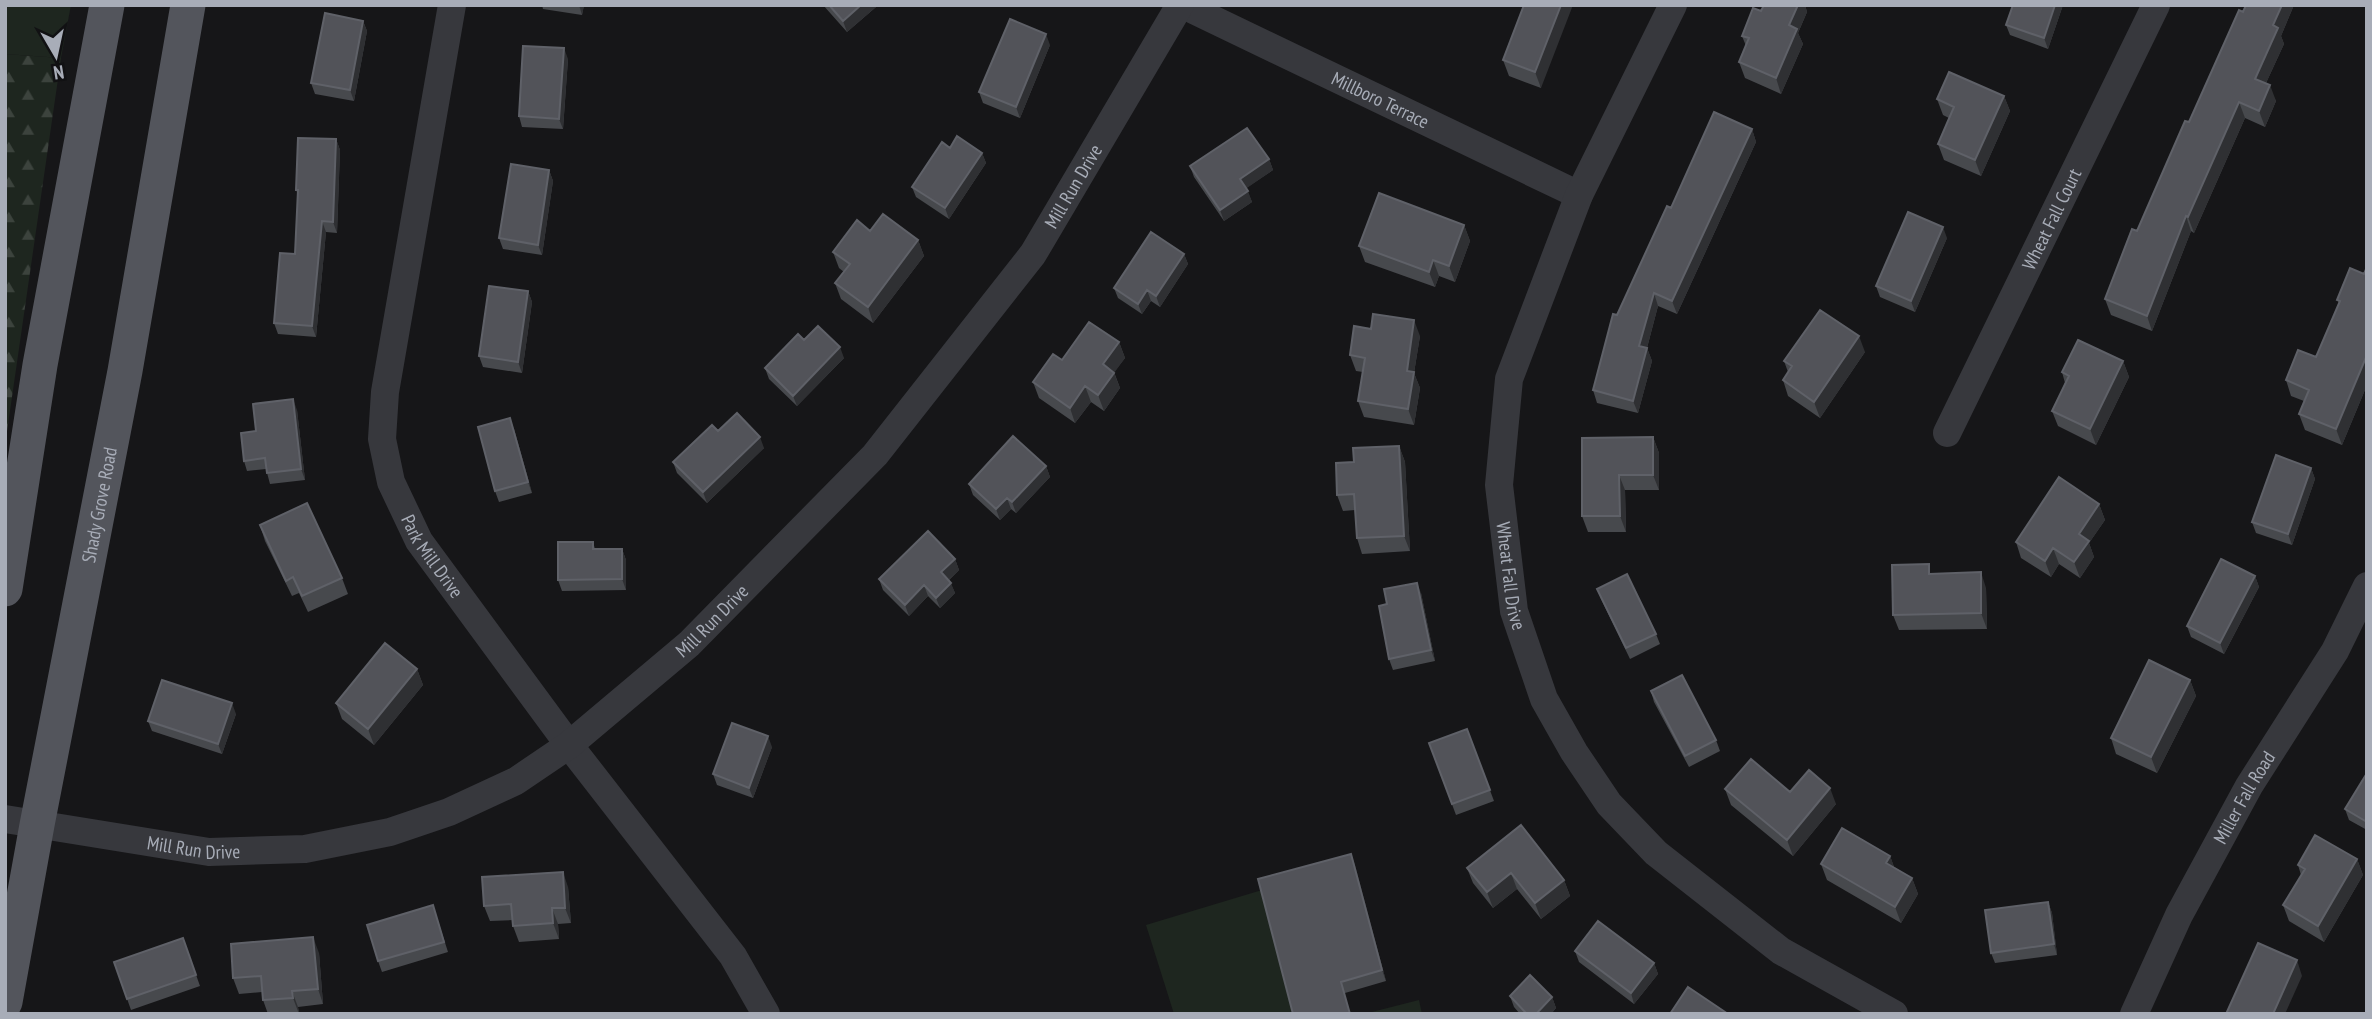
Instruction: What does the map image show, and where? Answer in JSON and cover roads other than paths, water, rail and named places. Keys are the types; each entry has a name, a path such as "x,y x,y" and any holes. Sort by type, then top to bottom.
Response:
{"main road":[{"path":"5,589 40,365 107,5"},
{"name":"Shady Grove Road","path":"5,1002 21,822 125,371 188,5"}],"street":[{"name":"Park Mill Drive","path":"452,5 385,392 382,439 391,482 419,541 569,745 733,956 766,1014"},
{"name":"Mill Run Drive","path":"21,822 209,852 305,849 390,832 449,813 516,781 569,745 689,644 875,455 1033,254 1181,5"},
{"name":"Millboro Terrace","path":"1181,5 1579,195"},
{"name":"Wheat Fall Drive","path":"1673,5 1579,195 1509,379 1499,485 1514,611 1544,699 1574,752 1609,804 1656,853 1781,951 1894,1014"},
{"name":"Wheat Fall Court","path":"1947,433 2156,5"},
{"name":"Miller Fall Road","path":"2134,1014 2179,915 2249,786 2335,651 2367,586"}]}
